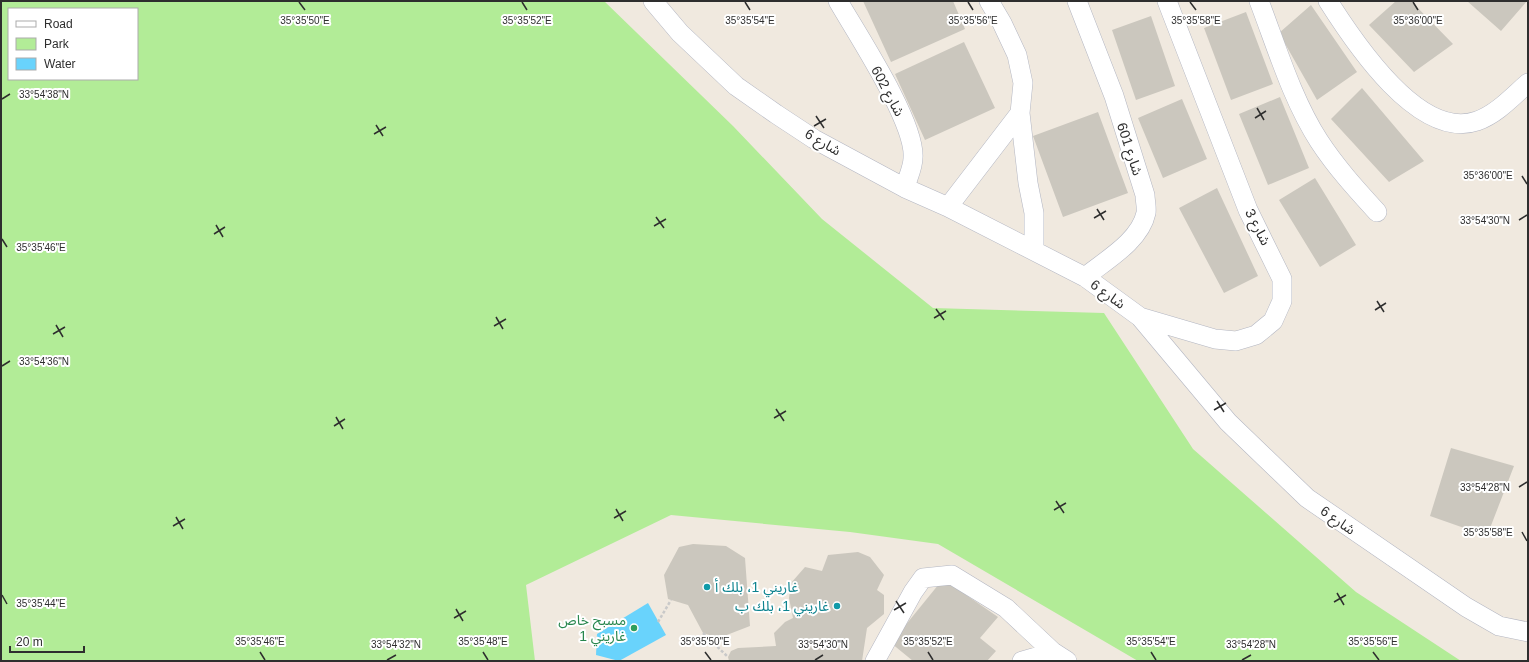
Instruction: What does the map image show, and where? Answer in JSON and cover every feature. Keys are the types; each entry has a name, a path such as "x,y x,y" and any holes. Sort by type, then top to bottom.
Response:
{"street":[{"name":"شارع 6","path":"653,1 680,33 736,86 814,139 905,188 948,207 1085,277 1140,317 1228,422 1307,498 1466,607 1499,626 1528,632"},
{"name":"شارع 602","path":"838,1 894,99 905,123 914,158 905,188"},
{"path":"989,1 1002,23 1017,55 1023,83 1020,113 1028,183 1034,213 1034,250"},
{"name":"شارع 601","path":"1077,1 1114,96 1145,195 1147,211 1143,224 1136,236 1085,277"},
{"name":"شارع 3","path":"1140,317 1215,339 1236,341 1256,335 1273,320 1282,301 1282,279 1248,210 1167,1"},
{"path":"1259,1 1293,89 1318,140 1345,177 1377,212"},
{"path":"1328,1 1365,56 1384,77 1405,96 1443,121 1460,124 1477,121 1492,114 1528,83"},
{"path":"948,207 1020,113"},
{"path":"875,661 913,592 923,578 952,574 1006,608 1060,656"},
{"path":"1022,661 1060,656"}],"path":[{"path":"658,622 671,600"},
{"path":"702,633 728,657"}],"green space":[{"path":"1,1 604,1 733,126 822,219 933,308 1104,313 1193,449 1356,592 1461,661 1138,661 938,544 850,532 671,515 526,585 535,661 1,661"}],"water":[{"name":"مسبح خاص غاريني 1","path":"648,603 666,635 619,661 596,655 597,634"}],"building":[{"path":"863,1 953,1 965,29 891,62"},
{"path":"1396,1 1411,1 1453,44 1414,72 1369,25"},
{"path":"1467,1 1527,1 1501,31"},
{"path":"1311,5 1357,72 1317,100 1279,33"},
{"path":"1246,12 1273,84 1231,100 1204,28"},
{"path":"1151,16 1175,86 1136,100 1112,30"},
{"path":"964,42 995,108 925,140 895,74"},
{"path":"1362,88 1424,161 1389,182 1331,119"},
{"path":"1280,97 1309,168 1268,185 1239,114"},
{"path":"1182,99 1207,159 1163,178 1138,118"},
{"path":"1098,112 1128,193 1063,217 1033,136"},
{"path":"1315,178 1356,245 1320,267 1279,200"},
{"path":"1217,188 1258,276 1224,293 1179,208"},
{"path":"1451,448 1514,466 1487,536 1430,516"},
{"name":"غاريني 1، بلك أ","path":"693,544 726,546 745,558 750,626 719,638 703,633 688,605 668,599 664,575 679,547"},
{"name":"غاريني 1، بلك ب","path":"858,552 870,557 884,575 877,590 884,595 884,614 867,628 862,661 729,661 728,657 731,651 738,648 776,646 774,633 785,622 793,618 789,598 791,583 805,567 822,571 828,555"},
{"path":"943,579 998,617 980,638 996,651 987,661 913,661 891,643"}],"place":[{"name":"غاريني 1، بلك أ","path":"707,587"},
{"name":"غاريني 1، بلك ب","path":"837,606"},
{"name":"مسبح خاص غاريني 1","path":"634,628"}]}
